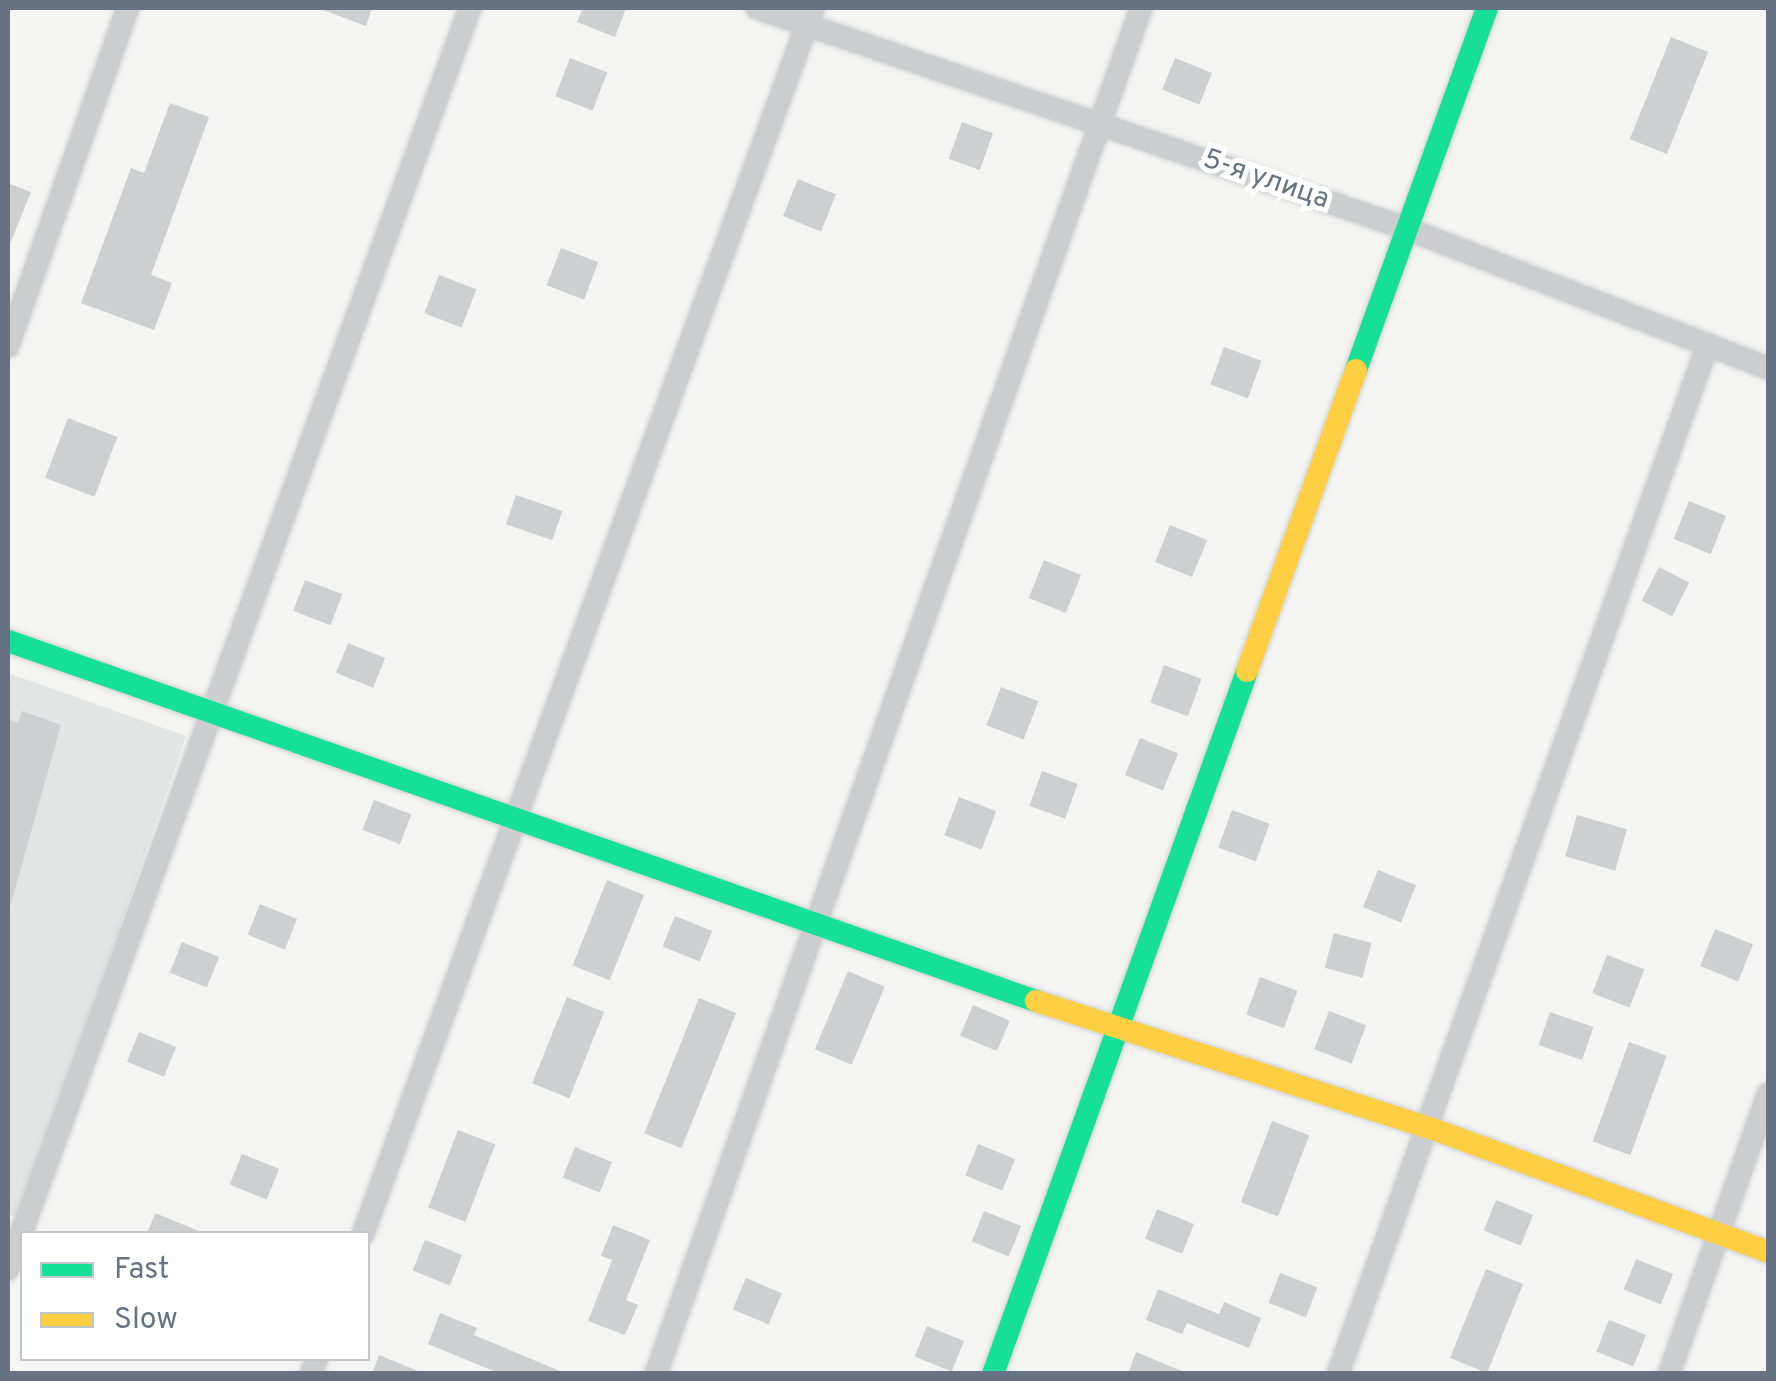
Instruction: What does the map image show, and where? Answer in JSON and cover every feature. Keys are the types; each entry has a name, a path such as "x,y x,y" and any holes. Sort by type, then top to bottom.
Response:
{"street":[{"path":"8,346 128,8"},
{"path":"22,1231 470,8"},
{"name":"5-я улица","path":"757,8 809,18 1402,227 1768,368"},
{"path":"656,1374 818,930 1141,8"},
{"path":"993,1374 1121,1036 1402,227 1487,8"},
{"path":"364,1231 809,18"},
{"path":"1338,1374 1430,1128 1708,344"},
{"path":"8,641 1121,1036 1430,1128 1768,1252"},
{"path":"1669,1374 1768,1094"},
{"path":"8,1269 20,1236"}],"shaded area":[{"path":"8,673 186,736 19,1218 8,1214"}],"building":[{"path":"318,8 372,8 366,26"},
{"path":"583,8 626,8 615,37 577,22"},
{"path":"1671,37 1708,52 1667,154 1630,139"},
{"path":"570,58 607,72 593,111 555,96"},
{"path":"1175,58 1212,73 1199,105 1162,90"},
{"path":"170,103 209,117 151,275 172,283 154,330 81,303 131,168 144,173"},
{"path":"962,122 993,133 980,170 949,159"},
{"path":"798,179 836,194 821,231 783,216"},
{"path":"8,183 31,192 8,249"},
{"path":"561,248 598,262 584,300 547,285"},
{"path":"439,275 476,289 462,328 424,313"},
{"path":"1224,347 1262,361 1248,398 1210,385"},
{"path":"68,418 117,437 95,497 45,478"},
{"path":"516,495 562,511 552,540 506,524"},
{"path":"1689,501 1726,516 1711,554 1674,539"},
{"path":"1170,525 1207,540 1192,577 1155,562"},
{"path":"1044,560 1081,575 1066,613 1029,598"},
{"path":"1659,567 1689,582 1672,616 1642,601"},
{"path":"305,580 342,594 331,625 293,611"},
{"path":"348,643 385,658 373,688 336,673"},
{"path":"1164,665 1202,679 1188,716 1150,703"},
{"path":"1001,687 1038,701 1024,740 986,725"},
{"path":"22,711 61,725 10,907 8,719 18,723"},
{"path":"1140,738 1178,753 1163,790 1125,775"},
{"path":"1042,771 1078,784 1065,819 1029,806"},
{"path":"959,797 996,811 982,850 944,835"},
{"path":"374,800 411,814 400,844 363,830"},
{"path":"1232,810 1270,824 1256,861 1218,848"},
{"path":"1577,815 1627,829 1615,871 1565,856"},
{"path":"1378,870 1416,885 1401,922 1363,907"},
{"path":"607,880 644,895 610,980 573,965"},
{"path":"260,904 297,919 285,950 248,935"},
{"path":"675,916 712,931 700,962 663,947"},
{"path":"1715,929 1753,944 1738,981 1700,966"},
{"path":"1334,933 1372,943 1362,978 1325,968"},
{"path":"182,942 219,957 207,988 170,973"},
{"path":"1607,955 1644,969 1630,1008 1592,993"},
{"path":"848,971 885,987 852,1065 815,1049"},
{"path":"1260,977 1298,991 1284,1028 1246,1015"},
{"path":"567,997 604,1012 569,1098 532,1083"},
{"path":"699,998 736,1013 681,1148 644,1133"},
{"path":"973,1005 1010,1021 997,1051 960,1035"},
{"path":"1329,1011 1366,1025 1352,1064 1314,1049"},
{"path":"1550,1012 1593,1027 1582,1060 1539,1045"},
{"path":"139,1032 176,1047 164,1077 127,1062"},
{"path":"1629,1042 1667,1056 1630,1155 1593,1142"},
{"path":"1272,1121 1309,1135 1278,1217 1241,1202"},
{"path":"458,1130 495,1144 466,1222 428,1207"},
{"path":"978,1144 1015,1159 1002,1191 965,1176"},
{"path":"575,1147 612,1162 600,1193 563,1178"},
{"path":"242,1154 279,1169 267,1200 230,1185"},
{"path":"1496,1200 1533,1215 1521,1246 1484,1231"},
{"path":"1157,1209 1194,1224 1182,1254 1145,1239"},
{"path":"984,1211 1021,1226 1009,1257 972,1242"},
{"path":"155,1213 199,1231 148,1231"},
{"path":"613,1225 650,1240 626,1300 638,1305 625,1335 588,1321 612,1260 601,1256"},
{"path":"425,1240 462,1255 450,1286 413,1271"},
{"path":"1636,1259 1673,1274 1661,1305 1624,1290"},
{"path":"1486,1269 1523,1284 1487,1373 1450,1358"},
{"path":"1280,1273 1317,1287 1306,1317 1269,1303"},
{"path":"746,1278 782,1293 769,1325 733,1309"},
{"path":"1158,1289 1219,1314 1224,1302 1261,1318 1249,1348 1187,1323 1182,1334 1146,1320"},
{"path":"440,1313 477,1328 474,1335 567,1374 501,1374 428,1344"},
{"path":"1609,1320 1646,1335 1633,1367 1596,1352"},
{"path":"927,1326 964,1341 952,1372 915,1357"},
{"path":"1136,1352 1187,1373 1187,1374 1128,1374"},
{"path":"379,1355 423,1373 423,1374 372,1374"}],"traffic: fast":[{"path":"1356,370 1487,8"},
{"path":"8,641 1036,1001"},
{"path":"993,1374 1247,671"}],"traffic: slow":[{"path":"1247,671 1356,370"},
{"path":"1036,1001 1430,1128 1768,1252"}]}
